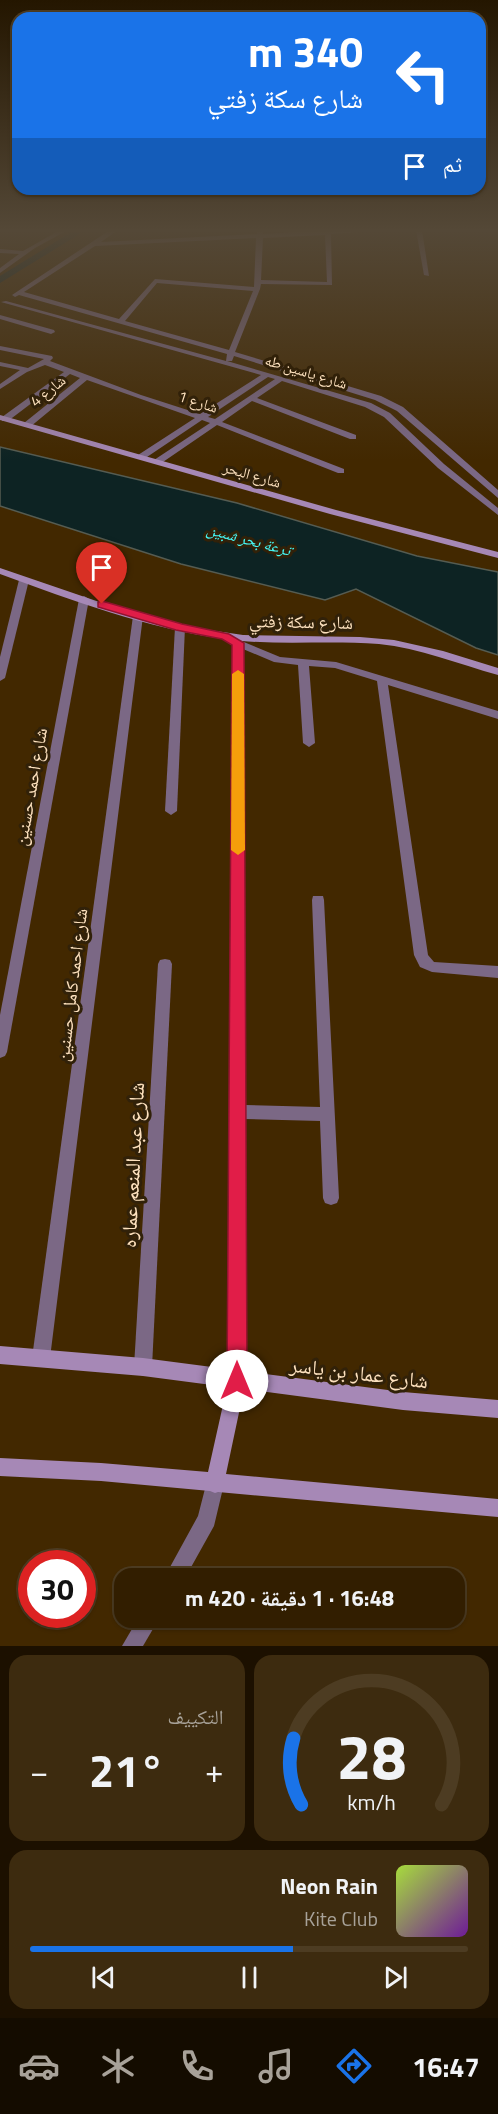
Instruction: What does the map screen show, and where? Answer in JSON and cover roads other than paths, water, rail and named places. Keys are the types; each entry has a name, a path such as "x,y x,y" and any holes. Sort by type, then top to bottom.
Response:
{"street":[{"name":"شارع ياسين طه","path":"35,307 282,378 379,410 441,466 498,512"},
{"name":"شارع ياسين طه","path":"45,307 120,323 231,353 390,403 498,495"},
{"path":"120,323 133,307"},
{"path":"227,363 249,307"},
{"path":"0,317 51,332"},
{"path":"152,342 162,334"},
{"path":"0,348 12,349"},
{"path":"0,357 12,349"},
{"name":"شارع 1","path":"12,349 49,358 45,362 68,372 208,419 341,471"},
{"path":"0,387 25,370 45,362"},
{"path":"0,364 25,370"},
{"path":"3,418 68,372"},
{"path":"157,462 267,374"},
{"name":"شارع 4","path":"27,425 85,378"},
{"path":"141,457 208,419 251,398 282,378"},
{"path":"251,398 353,437"},
{"name":"شارع البحر","path":"3,418 333,512 498,555"},
{"name":"شارع سكة زفتي","path":"0,571 138,616 180,627 225,636 369,640 404,644 498,672"},
{"path":"0,678 24,580"},
{"name":"شارع احمد حسنين","path":"0,1052 84,599"},
{"name":"شارع احمد كامل حسنين","path":"41,1358 138,616"},
{"path":"171,811 180,627"},
{"path":"225,636 278,660 336,665 498,715"},
{"path":"180,1568 207,1519 237,1381 238,643"},
{"path":"303,662 309,743"},
{"path":"382,678 421,956 425,963 432,967 498,972"},
{"path":"318,900 331,1198"},
{"name":"شارع عبد المنعم عماره","path":"143,1367 165,964"},
{"path":"237,1112 327,1114"},
{"name":"شارع عمار بن ياسر","path":"0,1355 143,1367 403,1401 498,1409"},
{"path":"0,1467 101,1472 498,1508"},
{"path":"132,1646 143,1628"}],"water":[{"name":"ترعة بحر شبين","path":"0,447 237,503 417,556 498,572 498,655 476,648 356,589 325,600 181,564 0,506"}]}
